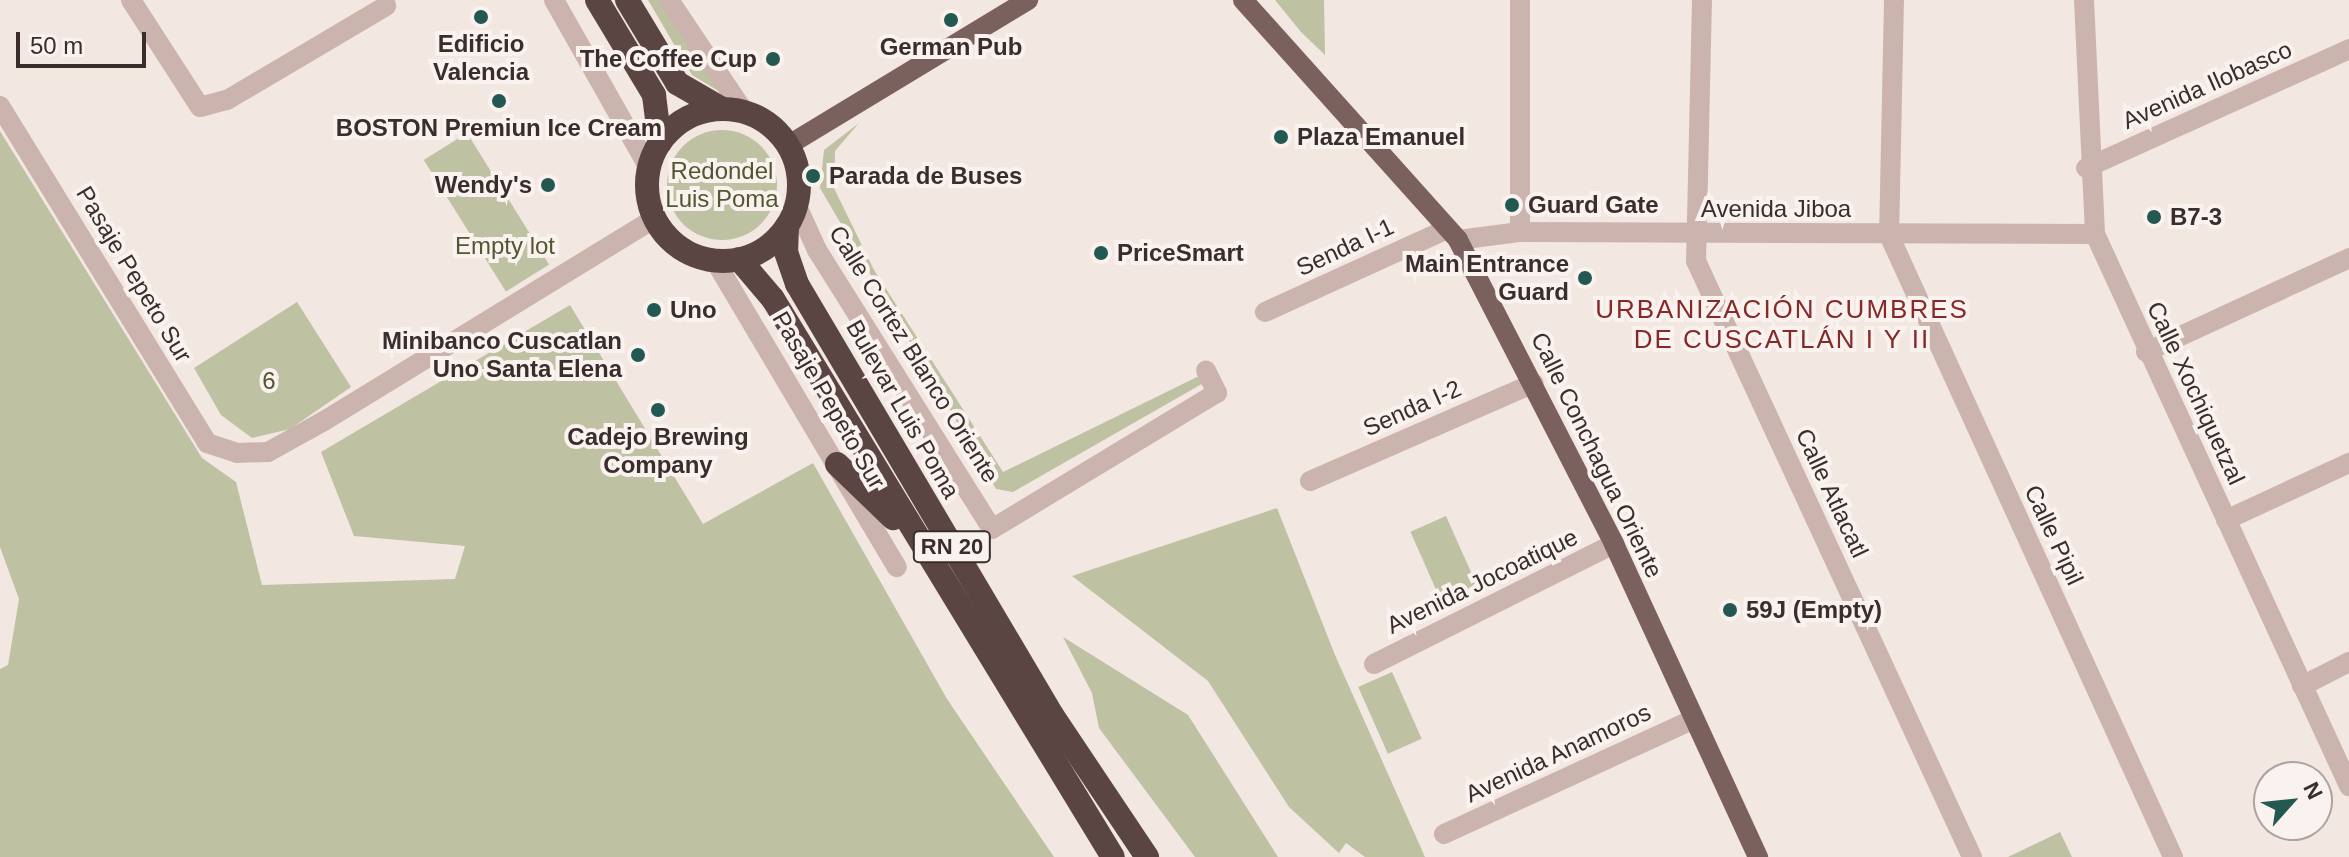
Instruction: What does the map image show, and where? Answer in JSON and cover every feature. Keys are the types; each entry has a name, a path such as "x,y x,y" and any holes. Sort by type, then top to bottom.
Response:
{"highway":[{"path":"597,0 654,95 660,143"},
{"path":"627,0 677,83 734,111 787,146"},
{"path":"655,218 649,168 660,143 691,116 734,111"},
{"name":"RN 20","path":"787,146 798,180 792,215"},
{"path":"727,260 771,244 792,215"},
{"name":"Bulevar Luis Poma","path":"792,215 786,252 797,284 1044,701 1147,857"},
{"name":"RN 20","path":"655,218 679,247 727,260 773,299 915,540 1113,857"},
{"path":"837,464 915,540"}],"main road":[{"path":"787,146 1028,0"},
{"name":"Calle Conchagua Oriente","path":"1243,0 1453,234 1534,383 1614,544 1758,857"}],"street":[{"path":"131,0 200,107 227,100 386,6"},
{"path":"554,0 649,168"},
{"path":"1520,0 1520,232"},
{"name":"Calle Atlacatl","path":"1702,0 1696,261 1972,857"},
{"path":"1889,235 1894,0"},
{"name":"Calle Xochiquetzal","path":"2084,0 2086,168 2095,234 2146,352 2349,786"},
{"path":"674,2 734,111"},
{"name":"Avenida Ilobasco","path":"2086,168 2349,49"},
{"name":"Pasaje Pepeto Sur","path":"0,106 207,443 237,453 268,452 324,421 655,218"},
{"name":"Calle Cortez Blanco Oriente","path":"792,215 992,529 1217,393 1206,370"},
{"name":"Avenida Jiboa","path":"1453,234 2095,234"},
{"name":"Senda I-1","path":"1265,312 1453,234"},
{"name":"Calle Pipil","path":"1889,235 2173,857"},
{"path":"2146,352 2349,258"},
{"name":"Pasaje Pepeto Sur","path":"727,260 837,464 897,567"},
{"name":"Senda I-2","path":"1310,481 1534,383"},
{"path":"2226,520 2349,463"},
{"name":"Avenida Jocoatique","path":"1374,664 1614,544"},
{"path":"2302,686 2349,662"},
{"name":"Avenida Anamoros","path":"1444,834 1694,719"}],"green space":[{"path":"648,0 666,0 722,93 692,75"},
{"path":"1275,0 1324,0 1325,55 1301,32"},
{"path":"859,123 835,151 834,188 874,270 1003,472 1197,377 1207,381 1013,492 996,489 820,188 824,150"},
{"name":"Redondel Luis Poma","path":"722,130 743,134 761,146 773,164 777,185 773,206 761,224 743,236 722,240 701,236 683,224 671,206 667,185 671,164 683,146 701,134"},
{"path":"0,131 202,458 236,482 262,585 455,579 465,546 354,536 321,452 570,305 703,524 813,463 947,699 1054,857 0,857 0,669 8,665 19,599 0,547"},
{"name":"Empty lot","path":"467,133 549,264 506,291 424,160"},
{"name":"6","path":"297,302 351,387 290,429 252,438 221,415 194,368"},
{"path":"1277,508 1335,655 1425,857 1365,857 1346,843 1339,853 1289,807 1208,681 1072,576"},
{"path":"1446,516 1480,592 1444,608 1410,532"},
{"path":"1063,637 1188,715 1278,857 1195,857 1099,728 1092,693"},
{"path":"1392,672 1422,739 1388,754 1358,687"},
{"path":"2060,832 2072,857 2008,857"}],"place":[{"name":"Edificio Valencia","path":"481,17"},
{"name":"German Pub","path":"951,20"},
{"name":"The Coffee Cup","path":"773,59"},
{"name":"BOSTON Premiun Ice Cream","path":"499,101"},
{"name":"Plaza Emanuel","path":"1281,137"},
{"name":"Parada de Buses","path":"813,176"},
{"name":"Wendy's","path":"548,185"},
{"name":"Guard Gate","path":"1512,205"},
{"name":"B7-3","path":"2154,217"},
{"name":"PriceSmart","path":"1101,253"},
{"name":"Main Entrance Guard","path":"1585,278"},
{"name":"Uno","path":"654,310"},
{"name":"Minibanco Cuscatlan Uno Santa Elena","path":"638,355"},
{"name":"Cadejo Brewing Company","path":"658,410"},
{"name":"59J (Empty)","path":"1730,610"}],"district":[{"name":"URBANIZACIÓN CUMBRES DE CUSCATLÁN I Y II","path":"1782,325"}]}
